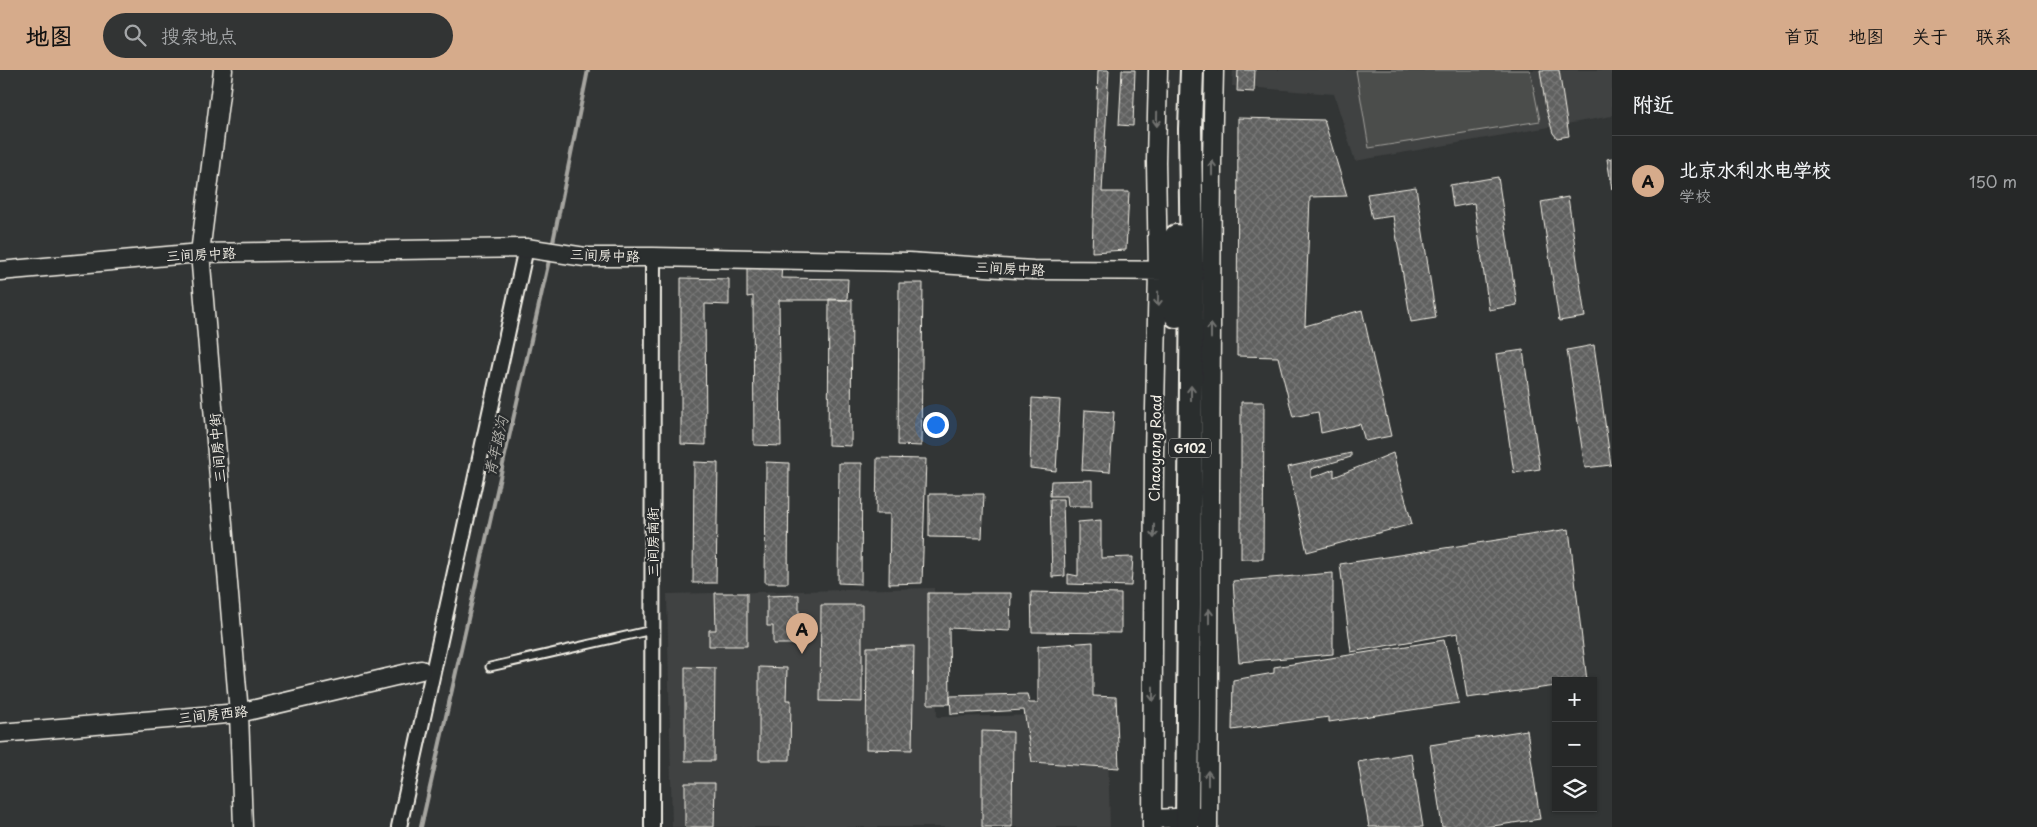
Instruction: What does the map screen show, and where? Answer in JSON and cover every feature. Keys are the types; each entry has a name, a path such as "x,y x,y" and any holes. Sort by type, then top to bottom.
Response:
{"highway":[{"name":"Chaoyang Road","path":"1179,70 1184,271 1190,822"},
{"name":"Chaoyang Road","path":"1184,271 1192,70"}],"street":[{"name":"三间房中街","path":"223,70 200,253 239,713 243,827"},
{"name":"Chaoyang Road","path":"1158,70 1156,162 1184,271"},
{"name":"Chaoyang Road","path":"1152,823 1154,464 1214,70"},
{"name":"三间房中路","path":"0,272 200,253 530,248 573,256 909,262 1033,270 1184,271"},
{"path":"399,827 530,248"},
{"name":"三间房南街","path":"652,827 653,256"},
{"name":"三间房西路","path":"0,733 239,713 421,670"},
{"path":"1152,823 1190,822"}],"lane":[{"path":"490,667 652,630"}],"shaded area":[{"path":"1233,70 1612,70 1612,116 1355,161 1334,94 1232,86"},
{"path":"1356,70 1530,70 1540,121 1369,148"},
{"path":"934,588 937,717 1107,714 1110,827 672,827 667,594"}],"building":[{"path":"1098,70 1109,70 1102,192 1129,192 1126,250 1092,252"},
{"path":"1122,70 1135,70 1133,126 1119,125"},
{"path":"1238,70 1255,70 1254,92 1237,91"},
{"path":"1540,70 1559,70 1569,136 1557,138 1553,133 1546,109"},
{"path":"1238,118 1324,120 1347,196 1310,197 1305,326 1362,310 1391,436 1365,441 1360,424 1321,433 1318,412 1293,417 1278,357 1237,356"},
{"path":"1612,158 1612,189 1607,159"},
{"path":"1498,177 1517,305 1489,310 1474,203 1453,207 1450,185"},
{"path":"1416,187 1436,318 1411,322 1393,216 1372,219 1367,194"},
{"path":"1568,197 1585,317 1559,321 1541,202"},
{"path":"747,264 782,265 781,278 848,279 847,300 779,300 781,446 754,445 753,296 747,297"},
{"path":"681,278 729,279 729,305 705,304 706,445 681,444"},
{"path":"899,283 923,283 921,446 898,445"},
{"path":"829,299 852,300 851,446 828,445"},
{"path":"1594,345 1611,465 1585,468 1567,350"},
{"path":"1523,350 1540,469 1514,473 1496,354"},
{"path":"1032,398 1060,400 1056,471 1030,468"},
{"path":"1241,402 1264,402 1263,559 1241,559"},
{"path":"1085,410 1114,412 1110,472 1082,470"},
{"path":"1351,453 1351,457 1311,469 1311,478 1334,469 1334,477 1393,453 1412,524 1307,552 1288,467"},
{"path":"877,458 926,459 922,583 889,584 890,514 876,514"},
{"path":"694,462 718,463 716,583 693,583"},
{"path":"766,462 789,463 788,583 765,583"},
{"path":"839,463 862,463 861,584 838,583"},
{"path":"1092,480 1092,506 1068,506 1067,496 1050,496 1051,481"},
{"path":"929,494 984,494 982,538 929,537"},
{"path":"1050,499 1063,499 1065,576 1052,577"},
{"path":"1101,520 1101,558 1133,557 1131,586 1068,584 1068,574 1078,576 1078,522"},
{"path":"1569,529 1587,677 1552,677 1552,687 1467,698 1458,633 1351,652 1340,564"},
{"path":"1333,573 1333,654 1239,662 1233,581"},
{"path":"1031,592 1121,594 1121,633 1032,632"},
{"path":"715,593 747,593 747,646 709,646 709,630 716,630"},
{"path":"928,593 1011,593 1010,631 949,628 950,704 928,704"},
{"path":"799,595 799,644 773,644 773,626 767,626 767,596"},
{"path":"821,605 862,605 862,702 820,701"},
{"path":"1444,640 1459,703 1329,722 1329,717 1232,730 1233,680 1274,673 1274,667"},
{"path":"1093,642 1093,696 1116,697 1119,768 1032,762 1024,710 951,714 950,696 1027,694 1029,703 1038,703 1038,646"},
{"path":"914,646 912,750 866,749 867,647"},
{"path":"685,667 715,668 714,761 685,761"},
{"path":"759,667 787,668 786,700 791,700 790,760 759,760"},
{"path":"1527,730 1540,819 1486,827 1442,827 1430,745"},
{"path":"982,731 1013,732 1012,827 982,827"},
{"path":"1411,753 1423,827 1369,827 1358,762"},
{"path":"685,783 715,783 714,827 685,827"}],"waterway":[{"name":"青年路沟","path":"552,247 588,70"},
{"name":"青年路沟","path":"421,827 550,256"}],"place":[{"name":"北京水利水电学校","path":"802,654"}]}
